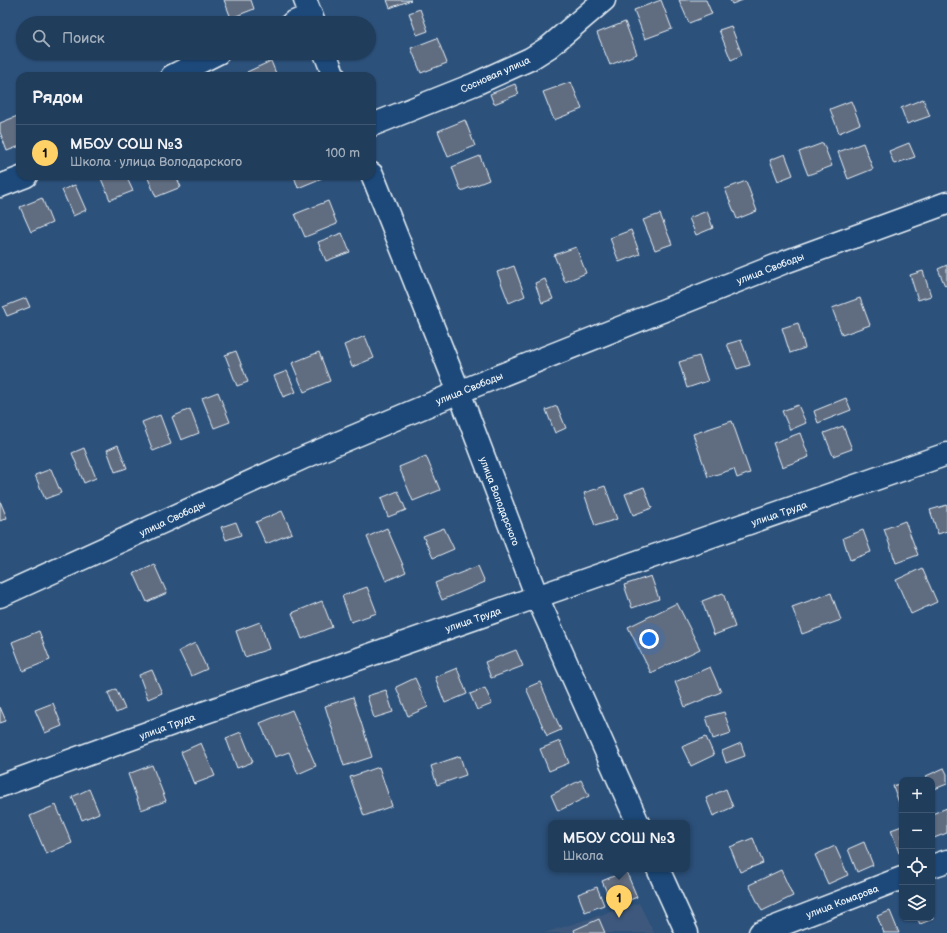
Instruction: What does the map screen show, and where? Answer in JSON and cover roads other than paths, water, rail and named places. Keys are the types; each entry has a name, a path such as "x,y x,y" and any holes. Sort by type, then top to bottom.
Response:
{"street":[{"name":"Сосновая улица","path":"376,123 475,84 530,59 549,47 604,0"},
{"path":"180,72 204,60"},
{"path":"328,60 332,72"},
{"path":"0,186 16,180"},
{"name":"улица Володарского","path":"374,180 537,597 637,820"},
{"name":"улица Свободы","path":"0,596 305,456 458,392 785,262 947,203"},
{"name":"улица Труда","path":"0,786 186,719 947,454"},
{"path":"935,865 947,860"},
{"path":"659,872 687,933"},
{"name":"улица Комарова","path":"760,933 899,879"}],"place":[{"name":"МБОУ СОШ №3","path":"619,918"}]}
